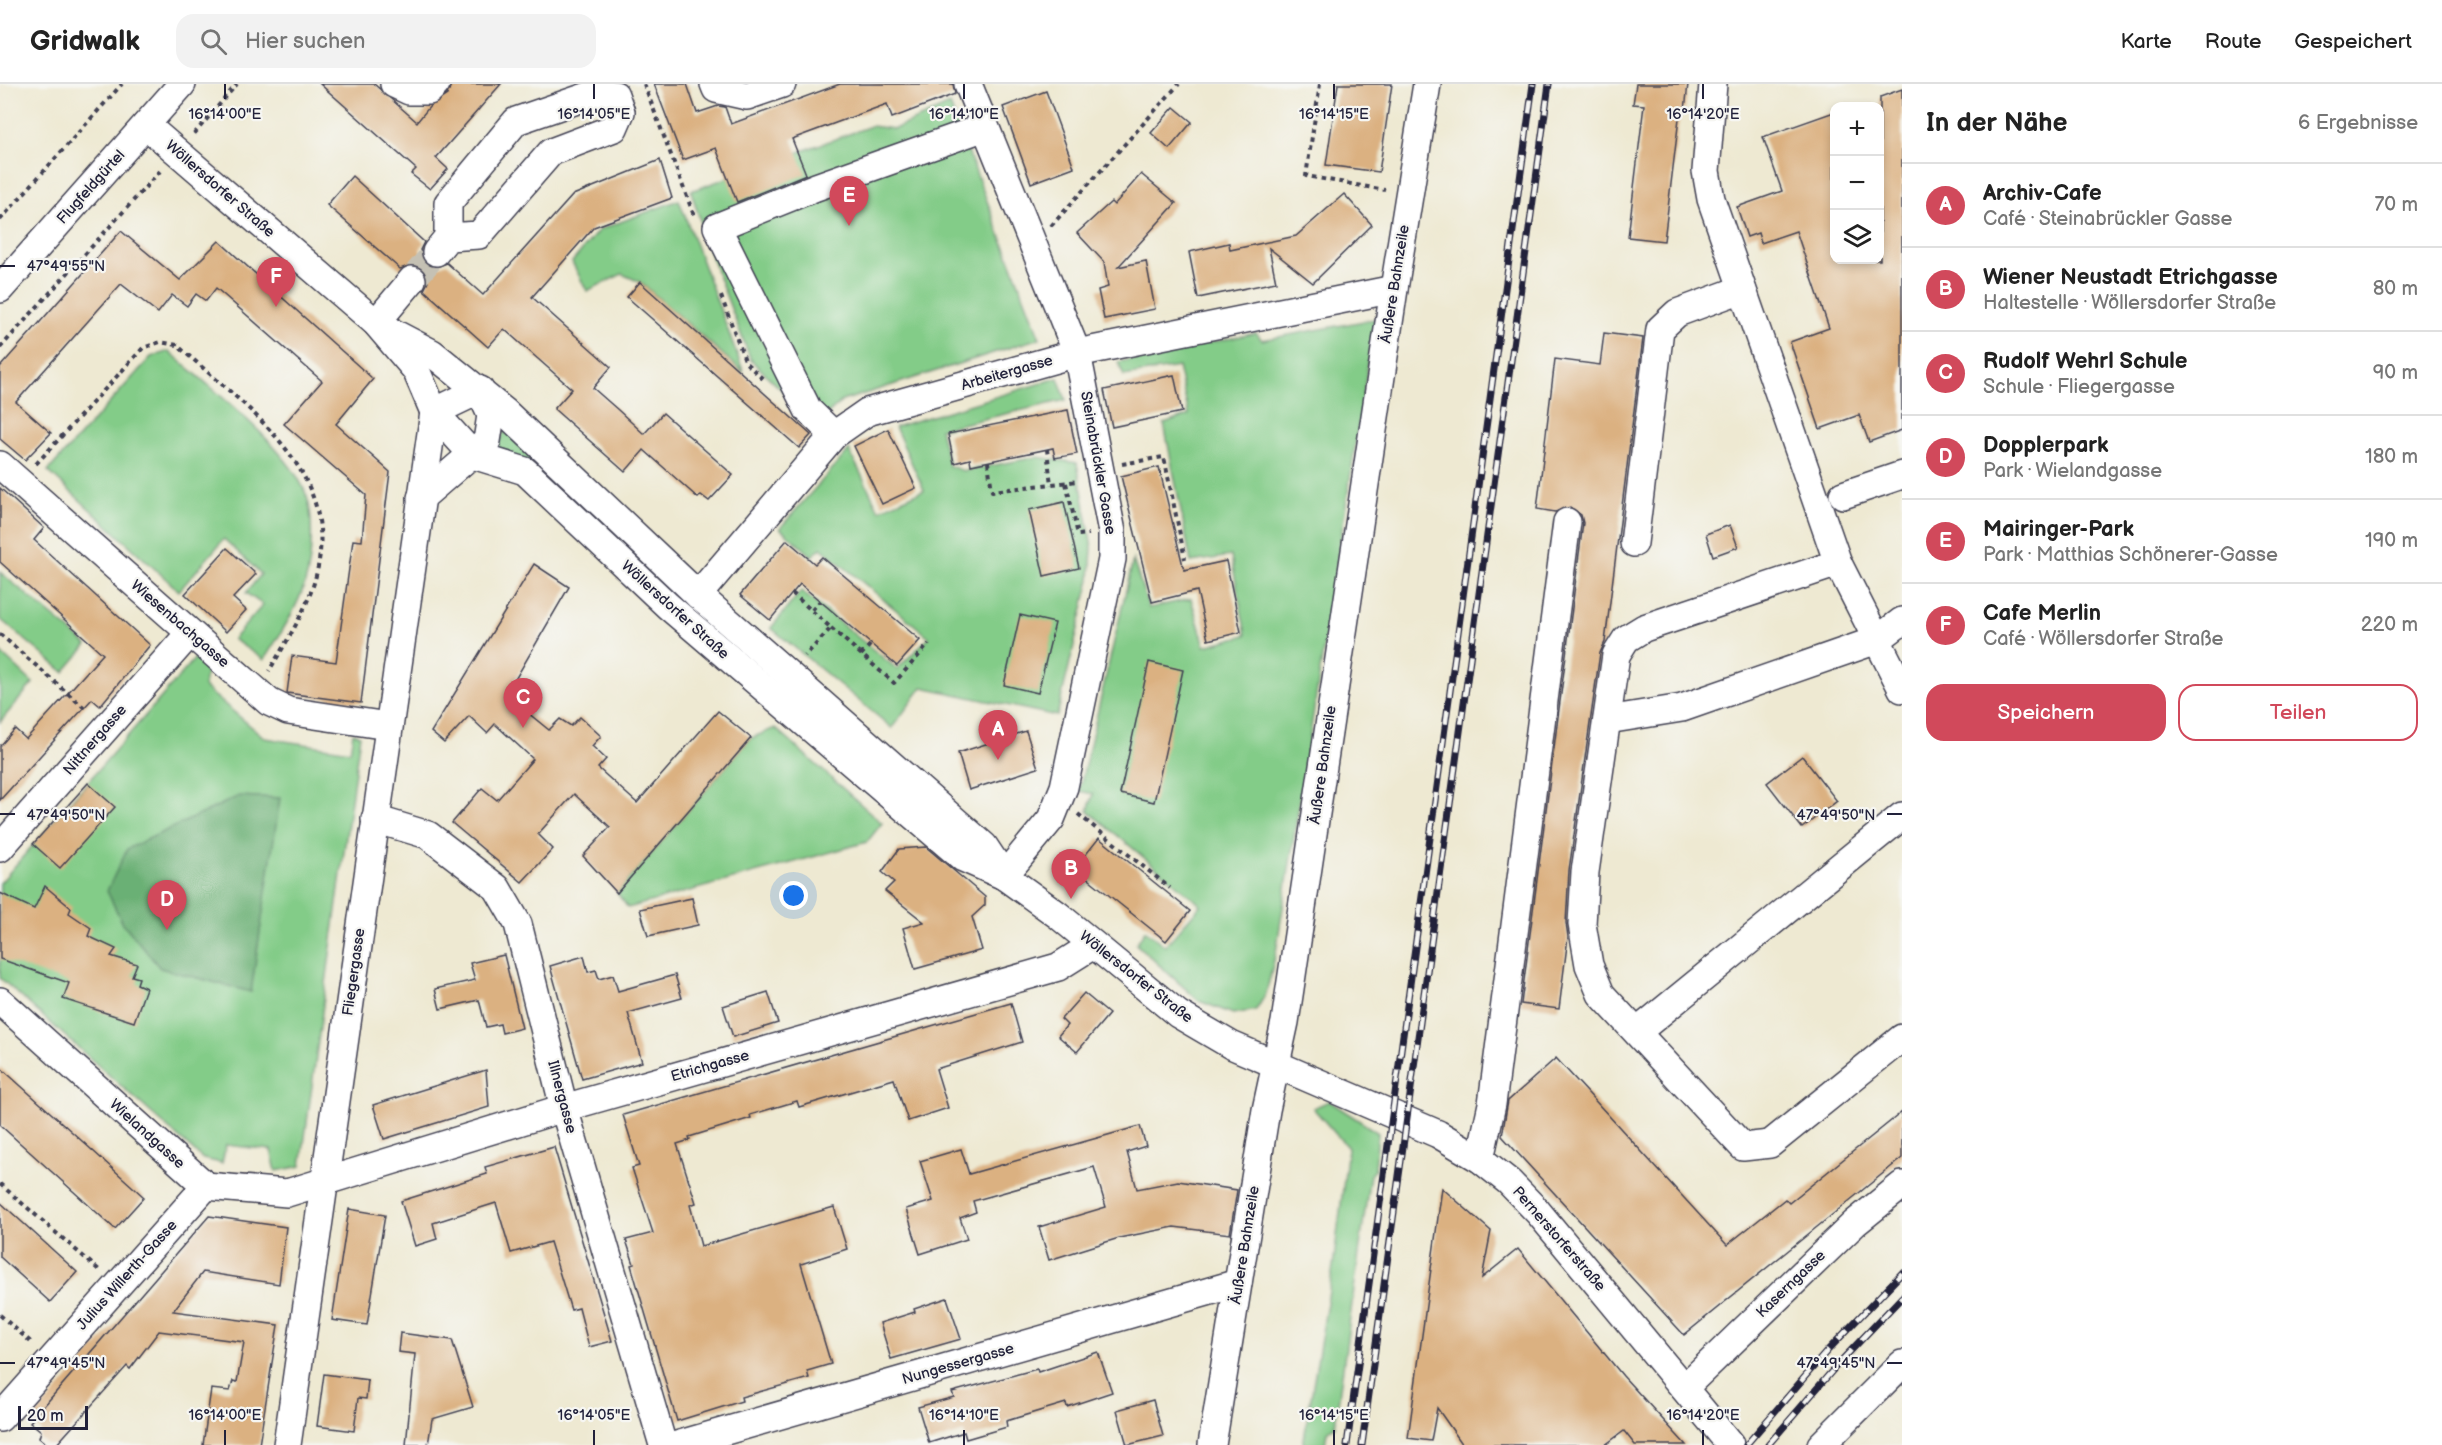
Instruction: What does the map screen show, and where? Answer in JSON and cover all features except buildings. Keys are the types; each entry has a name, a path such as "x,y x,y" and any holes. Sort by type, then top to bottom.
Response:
{"street":[{"name":"Flugfeldgürtel","path":"0,289 182,84"},
{"path":"394,84 409,91 429,91 436,84"},
{"path":"714,84 716,89 747,96 782,84"},
{"name":"Steinabrückler Gasse","path":"968,84 1077,353 1112,532 1112,559 1059,799 1051,819 1004,876"},
{"name":"Äußere Bahnzeile","path":"1212,1445 1238,1283 1285,1022 1394,289 1427,84"},
{"path":"1713,84 1706,171 1711,199 1838,563 1902,689"},
{"path":"597,93 615,95 621,112 614,128 551,152 479,235 442,245 448,202 516,121 597,93"},
{"name":"Wöllersdorfer Straße","path":"146,126 376,323 416,370 434,412 473,455 525,471 668,606 963,858 1004,876 1058,915 1178,1014 1231,1044 1276,1064"},
{"path":"834,435 808,410 717,227 816,187 985,127"},
{"path":"376,323 412,280"},
{"name":"Arbeitergasse","path":"698,595 834,435 867,412 1077,353 1394,289"},
{"path":"1634,543 1660,329 1677,313 1742,289"},
{"name":"Wöllersdorfer Straße","path":"376,323 432,353 480,390 698,595 984,846 1004,876"},
{"path":"422,498 488,441 491,416 480,390 434,412"},
{"name":"Fliegergasse","path":"288,1445 434,412"},
{"name":"Wiesenbachgasse","path":"10,473 269,702 288,711 388,726"},
{"path":"1843,495 1902,475"},
{"path":"1480,1159 1492,1104 1567,522"},
{"path":"1838,563 1644,628 1626,639 1616,655 1585,872 1582,924 1589,966 1601,994 1743,1147 1770,1144 1902,1038"},
{"path":"1606,720 1682,708 1876,640 1902,621"},
{"name":"Nittnergasse","path":"0,848 190,633"},
{"path":"1637,1032 1902,816"},
{"name":"Illnergasse","path":"375,819 428,836 496,888 518,924 564,1108 663,1445"},
{"name":"Etrichgasse","path":"324,1184 564,1108 1058,967 1093,945"},
{"name":"Wielandgasse","path":"0,1001 206,1186"},
{"name":"Pernerstorferstraße","path":"1276,1064 1438,1134 1480,1159 1509,1182 1538,1212 1730,1444"},
{"path":"206,1186 287,1193 324,1184"},
{"name":"Kaserngasse","path":"1684,1388 1855,1223 1902,1185"},
{"name":"Julius Willerth-Gasse","path":"0,1418 206,1186"},
{"name":"Nungessergasse","path":"677,1445 1238,1283"},
{"path":"1821,1445 1902,1364"}],"path":[{"path":"0,220 122,84"},
{"path":"198,129 237,84"},
{"path":"644,84 700,233 717,227"},
{"path":"1034,244 1179,84"},
{"path":"1320,84 1306,176 1395,192"},
{"path":"0,348 159,172"},
{"path":"10,473 143,348 160,342 177,345 282,441 301,468 316,502 321,531 314,585 293,631 257,691"},
{"path":"1047,449 1051,485"},
{"path":"988,462 992,491 1066,483 1164,457 1185,558"},
{"path":"1066,483 1078,535 1112,532"},
{"path":"792,593 894,683 929,644"},
{"path":"812,610 820,601"},
{"path":"788,674 831,628"},
{"path":"0,634 106,728"},
{"path":"861,655 871,644"},
{"path":"1059,799 1170,888"},
{"path":"0,1184 117,1286"},
{"path":"0,1315 51,1360"}],"green space":[{"path":"950,105 1040,338 842,401 827,415 793,401 751,360 713,262 691,191 871,126 894,129"},
{"path":"679,200 744,373 640,282 622,274 587,291 572,262 599,230"},
{"path":"1375,319 1276,952 1266,994 1256,1010 1233,1014 1199,1001 1136,944 1145,930 1165,946 1201,905 1088,811 1093,794 1079,791 1133,560 1149,608 1191,599 1205,646 1246,635 1231,556 1191,562 1164,424 1189,415 1178,367 1124,376 1118,362 1256,333 1262,340"},
{"path":"169,351 267,439 298,479 307,497 311,517 311,540 305,583 292,613 264,660 233,639 263,605 246,593 261,574 224,539 179,591 48,471 151,357"},
{"path":"1058,378 1066,400 940,429 949,466 964,471 1037,457 1077,463 1092,547 1090,579 1057,716 922,687 892,728 771,628 801,591 897,669 929,637 821,548 812,556 780,528 849,450 879,510 924,490 895,427"},
{"path":"505,429 535,461 674,587 671,592 496,451"},
{"path":"0,572 87,645 64,672 0,619"},
{"path":"0,652 33,683 0,722"},
{"path":"197,656 207,664 204,687 265,738 350,751 353,733 360,735 301,1166 276,1171 271,1150 226,1145 222,1163 203,1159 0,978 0,883"},
{"path":"775,728 882,823 867,842 628,908 617,893 751,738"},
{"path":"239,796 280,798 251,992 160,968 122,922 107,891 127,849"},
{"path":"1329,1101 1378,1133 1375,1169 1370,1175 1335,1425 1327,1432 1325,1445 1303,1445 1333,1267 1348,1148 1313,1108"}],"tunnel":[{"path":"412,280 436,252"}],"railway":[{"path":"1347,1445 1533,84"},
{"path":"1362,1445 1549,84"},
{"path":"1746,1445 1828,1350 1902,1273"},
{"path":"1768,1445 1839,1363 1902,1297"}],"place":[{"name":"Mairinger-Park","path":"849,226"},
{"name":"Cafe Merlin","path":"276,307"},
{"name":"Rudolf Wehrl Schule","path":"523,728"},
{"name":"Archiv-Cafe","path":"998,760"},
{"name":"Wiener Neustadt Etrichgasse","path":"1071,899"},
{"name":"Dopplerpark","path":"167,930"}]}
